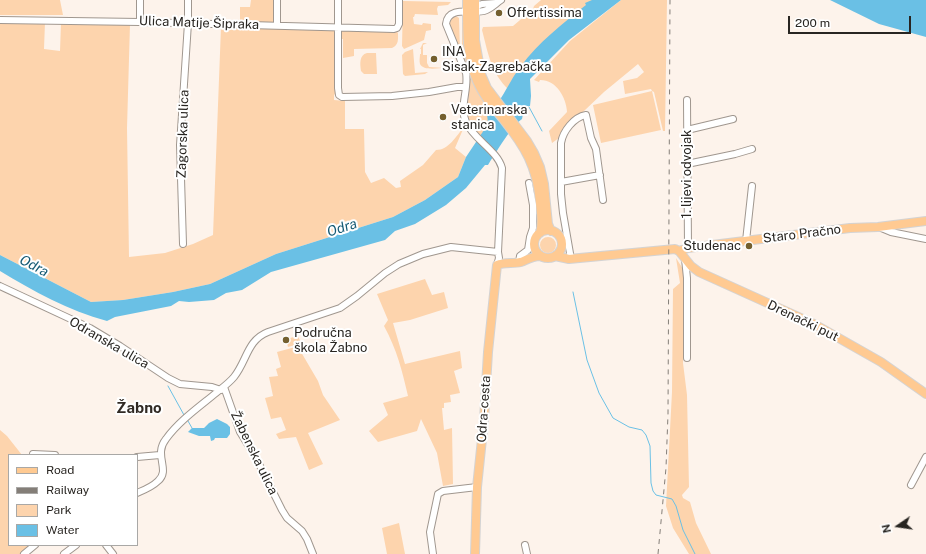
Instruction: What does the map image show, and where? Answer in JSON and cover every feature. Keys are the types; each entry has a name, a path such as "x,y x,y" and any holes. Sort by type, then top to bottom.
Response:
{"main road":[{"path":"467,0 473,7 469,47 472,64 478,83 519,134 527,141 540,167 545,189 549,228 551,231"},
{"path":"519,134 530,159 538,184 542,225 532,252 522,260"},
{"name":"Staro Pračno","path":"679,251 688,248 850,228 878,227 926,221"},
{"path":"540,233 551,231 557,234 561,239 561,249 563,254 570,259"},
{"path":"534,244 535,250 540,256"},
{"path":"555,256 561,249"},
{"path":"497,265 540,256 546,258 555,256 570,259 674,249 679,251"},
{"name":"Drenački put","path":"679,251 691,266 703,274 814,324 881,362 926,394"},
{"name":"Odra-cesta","path":"475,554 477,487 497,265"}],"street":[{"path":"140,0 140,22"},
{"name":"Zagorska ulica","path":"183,244 180,146 188,23 188,0"},
{"path":"277,0 277,25"},
{"path":"338,0 338,92 342,97 392,96 429,92 459,86 466,87 467,77 465,67 446,24 448,18 453,14 482,4 498,2"},
{"name":"Ulica Matije Šipraka","path":"0,20 277,25 391,29 397,27 399,24 399,0"},
{"name":"Odra-cesta","path":"466,87 464,112 465,120 470,129 499,161 502,168 503,179 498,252 496,258 497,265"},
{"name":"1. lijevi odvojak","path":"687,100 688,248"},
{"path":"570,259 563,213 561,182 562,136 578,118 586,115 591,138 596,149 603,200"},
{"path":"687,130 733,119"},
{"path":"687,164 752,149"},
{"path":"561,182 600,175"},
{"path":"522,260 520,256 528,250 530,236 534,228 533,205 529,183"},
{"path":"746,241 752,186"},
{"path":"878,227 891,232 926,240"},
{"path":"138,492 157,482 161,478 163,467 160,455 166,438 176,427 234,378 253,341 257,337 340,308 399,264 423,254 438,249 458,247 498,252"},
{"path":"685,259 687,278 687,358"},
{"name":"Odranska ulica","path":"0,286 90,328 180,384 222,388"},
{"name":"Žabenska ulica","path":"222,388 240,432 256,458 282,510 287,518 302,531 313,554"},
{"path":"138,457 160,455"},
{"path":"911,485 926,458"},
{"path":"433,554 430,532 438,494 443,491 477,487"},
{"path":"525,545 527,554"},
{"path":"24,554 34,546"},
{"path":"64,554 75,546"},
{"path":"107,546 113,554"}],"green space":[{"path":"0,0 60,0 63,15 0,15"},
{"path":"251,0 274,0 274,23 240,24 240,7 250,7"},
{"path":"541,0 596,0 509,90 494,70 486,47 482,30 483,27 513,26"},
{"path":"621,0 667,0 665,131 663,131 654,92 651,89 625,94 623,81 637,78 644,72 638,64 604,92 564,130 559,138 552,143 549,131 567,112 565,101 556,86 546,81 540,80 539,82 534,80 570,41"},
{"path":"403,1 451,2 448,5 438,6 438,15 415,14 413,17 414,24 431,24 431,30 426,31 424,40 404,49 402,46"},
{"path":"456,16 459,18 460,51 449,24 451,18"},
{"path":"462,21 497,117 483,140 470,125 467,117 470,76 462,54"},
{"path":"0,22 45,22 44,49 60,51 61,23 130,24 127,128 129,257 165,253 193,244 213,235 221,27 335,31 336,93 334,95 334,100 345,101 345,129 364,129 365,172 371,183 384,178 396,188 401,187 400,181 423,165 436,150 445,148 464,127 455,148 466,157 458,177 425,200 393,217 276,254 210,284 123,300 91,302 0,255"},
{"path":"343,29 396,31 398,33 398,42 392,48 354,49 354,56 343,58 343,39 340,39"},
{"path":"423,43 427,43 423,45 423,55 427,55 427,63 429,67 445,68 424,68 420,64 420,49"},
{"path":"413,49 415,73 428,72 425,74 405,76 403,74 402,55"},
{"path":"367,53 376,53 377,74 364,74 361,71 361,58"},
{"path":"652,91 661,130 601,143 593,105"},
{"path":"548,237 554,239 556,245 554,251 548,253 542,251 540,245 542,239"},
{"path":"676,258 683,269 683,363 687,395 689,487 682,495 683,498 690,502 696,523 711,554 689,554 673,528 666,506 672,392 673,289 680,283"},
{"path":"425,279 432,295 444,292 448,308 410,320 393,323 405,364 460,351 462,368 454,371 460,393 450,395 451,402 444,403 444,408 442,408 444,430 452,428 453,484 443,486 437,453 421,419 417,431 378,442 369,431 388,415 383,403 408,396 399,360 384,326 388,320 377,294"},
{"path":"298,336 301,343 288,347 286,339"},
{"path":"299,346 318,381 323,395 340,420 308,433 323,464 309,470 296,437 279,439 276,434 286,430 281,417 271,419 265,398 273,396 269,377 278,376 276,369 281,367 277,352"},
{"path":"0,430 7,436 21,454 8,454 8,546 30,546 21,554 0,554"},
{"path":"399,523 405,554 387,554 382,528"}],"water":[{"path":"592,0 621,0 569,40 530,79 530,106 526,106 520,110 523,114 522,119 509,133 488,165 485,165 466,188 446,205 415,224 395,231 385,240 271,272 242,290 226,293 214,300 189,302 179,301 171,306 115,317 107,321 79,312 52,300 0,271 0,255 91,302 123,300 210,284 276,254 393,217 425,200 458,177 466,157 488,123 487,114 499,100 521,66 535,49 551,34 586,5 585,3"},
{"path":"830,0 926,0 926,37 879,24"},
{"path":"217,419 230,427 230,434 227,438 215,438 211,441 210,436 199,436 188,432 192,428 204,428 209,423"}],"waterway":[{"path":"529,107 542,131"},
{"path":"573,292 587,360 599,393 613,418 629,427 642,430 646,435 650,446 651,483 653,491 656,495 672,499 676,506 683,530 695,554"},
{"path":"168,386 184,415"},
{"path":"188,421 192,428"}],"railway":[{"path":"658,554 666,468 668,414 670,0"}],"place":[{"name":"Offertissima","path":"499,13"},
{"name":"INA Sisak-Zagrebačka","path":"434,59"},
{"name":"Veterinarska stanica","path":"443,117"},
{"name":"Studenac","path":"749,246"},
{"name":"Područna škola Žabno","path":"286,340"}],"district":[{"name":"Žabno","path":"139,408"}],"water label":[{"name":"Odra","path":"342,228"},
{"name":"Odra","path":"34,266"}]}
